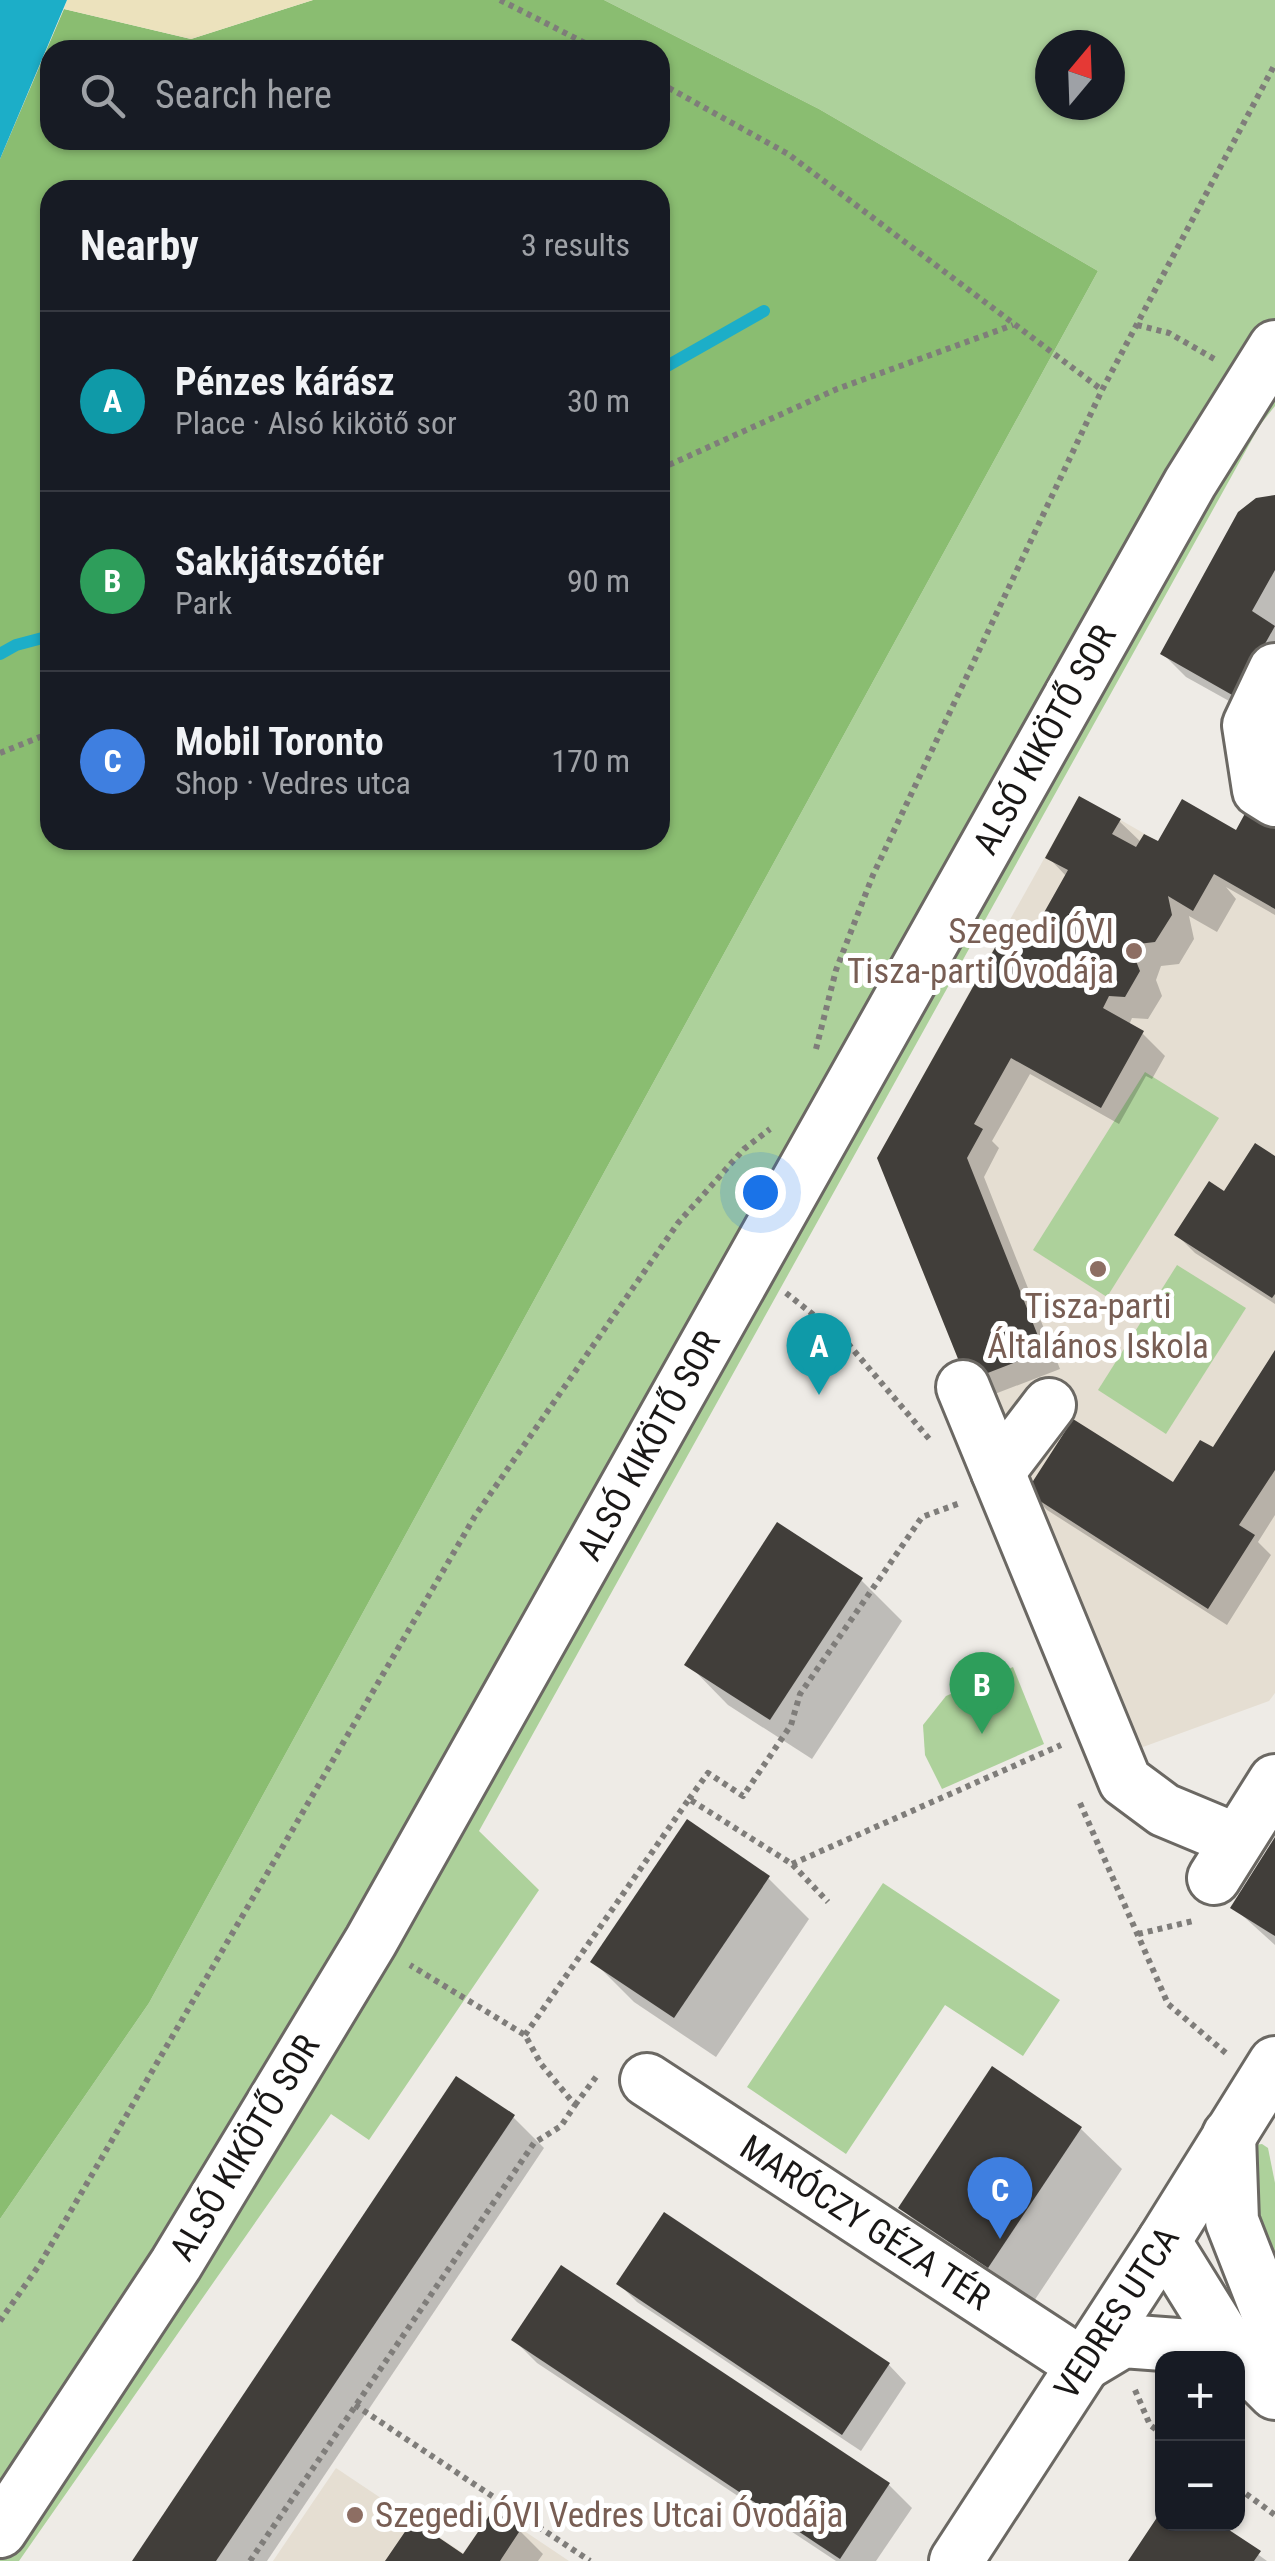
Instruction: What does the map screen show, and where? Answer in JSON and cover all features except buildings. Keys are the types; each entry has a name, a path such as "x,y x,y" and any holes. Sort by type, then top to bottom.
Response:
{"street":[{"name":"ALSÓ KIKÖTŐ SOR","path":"0,2531 176,2264 371,1941 1190,483 1275,347"},
{"path":"1275,670 1249,725 1259,790 1275,800"},
{"path":"963,1387 971,1488 1079,1737 1125,1781 1164,1810 1216,1879 1275,1780"},
{"path":"971,1488 1049,1405"},
{"name":"VEDRES UTCA","path":"956,2561 1105,2370 1164,2241 1229,2134 1251,2058"},
{"name":"MARÓCZY GÉZA TÉR","path":"622,2077 1105,2370"},
{"path":"1229,2134 1232,2220 1275,2393"},
{"path":"1164,2241 1256,2326"},
{"path":"1105,2370 1123,2341 1256,2326"}],"path":[{"path":"500,0 578,40"},
{"path":"836,970 873,875 1102,390 1275,64"},
{"path":"670,89 788,154 1102,390"},
{"path":"670,464 837,389 1015,324"},
{"path":"1137,325 1169,333"},
{"path":"0,753 40,737"},
{"path":"0,2320 40,2264 476,1516 678,1223 744,1150 772,1128"},
{"path":"750,1264 844,1339 932,1442"},
{"path":"968,1520 971,1488"},
{"path":"525,2035 708,1774 743,1796 791,1724 800,1694 922,1517 971,1488"},
{"path":"1049,1730 1079,1737"},
{"path":"1063,1764 1079,1737"},
{"path":"792,1864 1079,1737"},
{"path":"1078,1798 1168,2004 1251,2058"},
{"path":"689,1799 792,1864 828,1902"},
{"path":"1138,1934 1216,1879"},
{"path":"442,1985 525,2035 541,2064 575,2105"},
{"path":"250,2561 534,2143 561,2126 575,2105 622,2077"},
{"path":"1105,2370 1155,2429"},
{"path":"356,2404 590,2561"},
{"path":"1245,2493 1275,2515"}],"shaded area":[{"name":"Tisza-parti Általános Iskola","path":"1079,796 1275,909 1275,1693 1269,1701 1132,1751 967,1381 877,1158"},
{"name":"Szegedi ÓVI Vedres Utcai Óvodája","path":"336,2468 463,2553 493,2510 569,2561 273,2561"}],"green space":[{"path":"313,0 604,0 819,109 1098,271 149,2003 0,2219 0,159 40,65 40,150 670,150 670,40 51,40 64,9 191,39"},
{"path":"604,0 1275,0 1275,406 1260,425 479,1831 539,1890 369,2140 331,2114 19,2561 0,2561 0,2219 149,2003 1098,271 819,109"},
{"path":"1145,1072 1219,1118 1107,1297 1033,1250"},
{"path":"1177,1265 1246,1308 1166,1434 1098,1390"},
{"path":"1013,1667 1044,1744 942,1789 925,1755 923,1725 946,1696"},
{"path":"883,1883 1060,2000 1023,2056 945,2005 846,2154 747,2087"},
{"path":"1255,2145 1268,2148 1275,2183 1275,2251 1265,2264 1258,2254"}],"sand":[{"path":"67,0 313,0 191,39 64,9"}],"water":[{"path":"0,0 67,0 50,40 40,40 40,64 0,159"}],"waterway":[{"path":"670,364 764,311"},
{"path":"0,654 40,639"}],"place":[{"name":"Szegedi ÓVI Tisza-parti Óvodája","path":"1134,951"},
{"name":"Tisza-parti Általános Iskola","path":"1098,1269"},
{"name":"Pénzes kárász","path":"819,1395"},
{"name":"Sakkjátszótér","path":"982,1734"},
{"name":"Mobil Toronto","path":"1000,2239"},
{"name":"Szegedi ÓVI Vedres Utcai Óvodája","path":"355,2515"}]}
